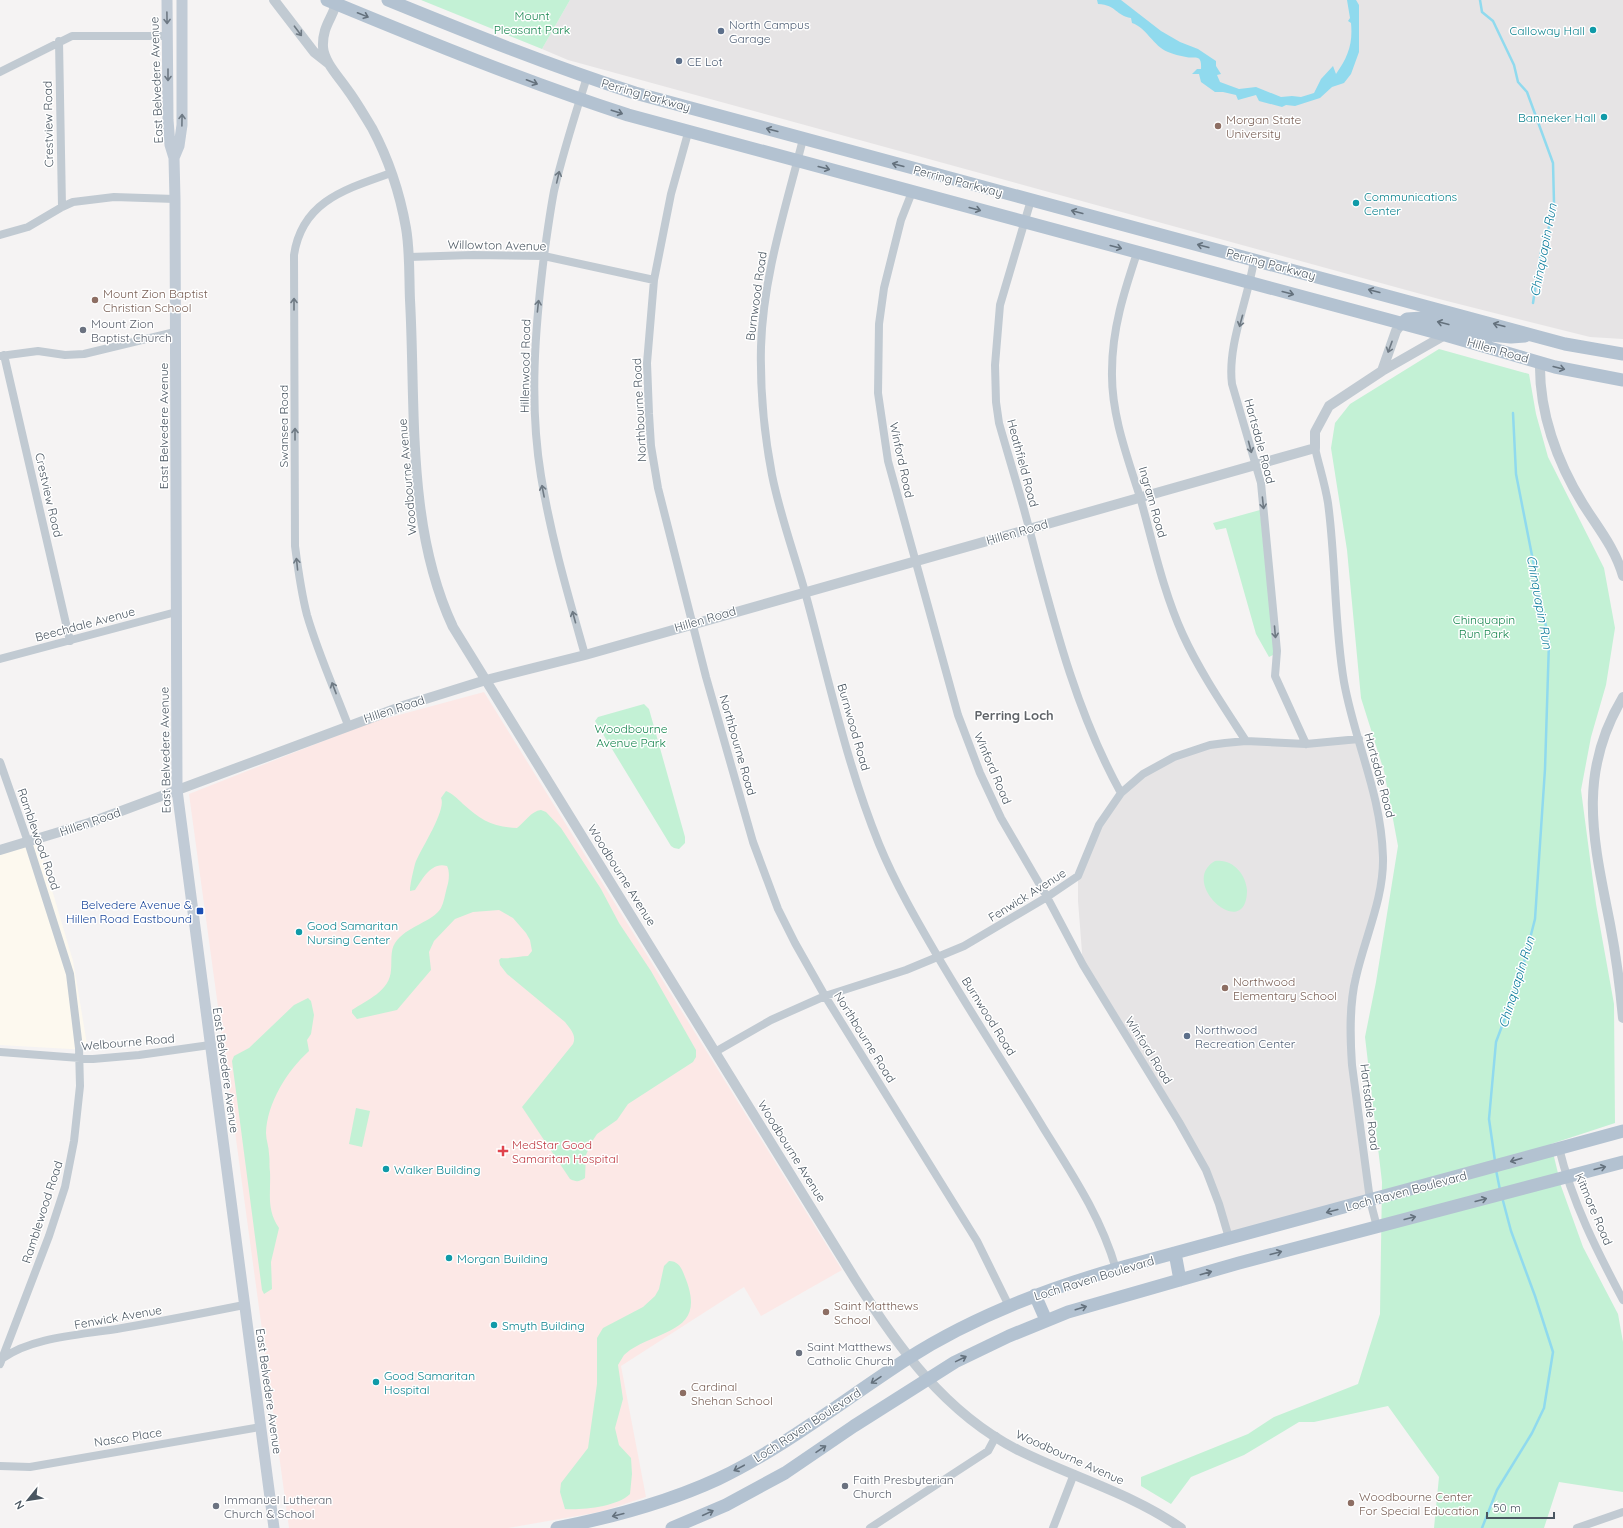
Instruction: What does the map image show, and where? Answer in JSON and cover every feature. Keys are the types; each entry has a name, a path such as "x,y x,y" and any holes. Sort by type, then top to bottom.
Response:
{"main road":[{"name":"East Belvedere Avenue","path":"167,0 168,120 170,145 174,158 175,199 177,790 274,1528"},
{"name":"East Belvedere Avenue","path":"174,158 180,146 182,125 182,0"},
{"name":"Perring Parkway","path":"388,0 587,78 635,93 1537,335"},
{"name":"Perring Parkway","path":"333,1 580,100 688,133 798,161 1445,335"},
{"path":"1402,324 1407,319 1422,318 1490,335 1511,337 1537,335 1565,344 1623,354"},
{"name":"Hillen Road","path":"1445,335 1540,363 1623,380"},
{"name":"Loch Raven Boulevard","path":"557,1528 630,1512 665,1502 716,1480 768,1451 909,1358 977,1321 1035,1295 1116,1269 1370,1200 1435,1184 1623,1131"},
{"name":"Loch Raven Boulevard","path":"672,1528 726,1505 785,1473 928,1378 979,1350 1046,1320 1180,1280 1623,1162"},
{"path":"1174,1253 1180,1280"},
{"path":"1035,1295 1046,1320"}],"street":[{"name":"Woodbourne Avenue","path":"274,0 314,52 330,65"},
{"name":"Woodbourne Avenue","path":"333,1 323,36 323,49 330,65 372,128 391,173 406,228 409,257 420,514 427,554 445,609 453,627 865,1294 909,1358 947,1400 965,1415 996,1436 1017,1449 1140,1503 1181,1528"},
{"path":"0,72 59,41 72,36 168,36"},
{"name":"Crestview Road","path":"59,41 62,207"},
{"name":"Hillenwood Road","path":"585,655 556,550 540,475 534,399 536,326 544,256 554,191 568,138 587,78"},
{"name":"Northbourne Road","path":"688,133 671,194 654,280 647,363 651,446 658,488 694,623 708,684 759,861 795,943 825,996 977,1241 1009,1306"},
{"name":"Burnwood Road","path":"803,139 777,239 768,287 762,328 761,381 764,421 772,477 837,715 866,810 879,844 901,891 938,957 1089,1202 1109,1246 1116,1269"},
{"name":"Swansea Road","path":"348,725 307,616 299,582 295,546 294,255 298,238 304,224 321,204 340,193 391,173"},
{"name":"Winford Road","path":"912,192 901,220 884,288 879,324 878,368 881,415 888,460 958,715 980,773 1001,818 1047,897 1083,965 1193,1145 1206,1170 1229,1238"},
{"path":"0,235 28,227 73,202 92,199 175,199"},
{"name":"Heathfield Road","path":"1031,200 1000,305 995,365 996,402 999,423 1029,528 1037,564 1075,693 1089,728 1120,793"},
{"name":"Ingram Road","path":"1138,253 1118,313 1112,348 1112,372 1118,423 1171,605 1183,635 1204,673 1246,741"},
{"name":"Willowton Avenue","path":"409,257 472,254 544,256 654,280"},
{"name":"Hartsdale Road","path":"1254,260 1251,283 1232,354 1230,370 1232,384 1254,465 1261,483 1277,651 1275,676 1306,744"},
{"path":"1382,371 1396,332 1402,324"},
{"path":"2,356 38,351 65,355 84,354 175,332"},
{"path":"1315,448 1315,432 1329,406 1382,371 1445,335"},
{"name":"Crestview Road","path":"2,356 70,641"},
{"path":"1540,363 1541,395 1560,459 1575,491 1610,544 1623,576"},
{"name":"Hillen Road","path":"0,850 89,823 348,725 486,680 585,655 804,591 1315,448"},
{"name":"Hartsdale Road","path":"1315,448 1328,503 1334,557 1335,599 1341,660 1359,739 1377,801 1381,824 1383,856 1382,881 1356,978 1351,1017 1352,1065 1370,1200 1377,1227"},
{"name":"Beechdale Avenue","path":"0,659 176,612"},
{"path":"1623,697 1610,723 1599,755 1592,808 1596,851 1616,957 1623,1018"},
{"name":"Fenwick Avenue","path":"716,1052 771,1020 825,996 906,970 983,936 1047,897 1078,876 1098,825 1120,793 1143,774 1174,757 1210,745 1246,741 1306,744 1359,739"},
{"name":"Ramblewood Road","path":"0,762 28,842 70,974 79,1059 80,1086 74,1140 65,1187 49,1236 1,1360"},
{"name":"Welbourne Road","path":"0,1052 79,1059 139,1055 210,1045"},
{"name":"Kitmore Road","path":"1559,1148 1566,1176 1578,1209 1623,1300"},
{"name":"Fenwick Avenue","path":"1,1360 14,1350 34,1342 150,1324 244,1305"},
{"name":"Nasco Place","path":"0,1466 30,1467 260,1427"},
{"path":"870,1528 988,1451 996,1436"},
{"path":"1053,1528 1074,1474"},
{"path":"1577,1528 1623,1512"}],"shaded area":[{"name":"Morgan State University","path":"570,0 1623,0 1623,339 1590,337 1439,299 568,60 542,49"},
{"name":"MedStar Good Samaritan Hospital","path":"484,692 842,1270 761,1316 744,1287 621,1366 646,1497 600,1512 508,1528 289,1528 189,794 369,723"},
{"name":"Northwood Elementary School","path":"1359,739 1381,824 1382,881 1356,978 1351,1044 1370,1200 1229,1238 1206,1170 1083,965 1078,901 1078,876 1088,848 1121,793 1177,755 1217,744"},
{"path":"37,839 73,961 88,1050 0,1045 0,848"}],"green space":[{"name":"Mount Pleasant Park","path":"421,0 570,0 542,49"},
{"name":"Chinquapin Run Park","path":"1439,349 1529,374 1536,414 1548,457 1604,568 1615,628 1606,685 1591,737 1581,790 1596,904 1614,1004 1615,1123 1551,1144 1561,1186 1583,1247 1618,1314 1623,1342 1623,1492 1559,1482 1544,1528 1434,1528 1439,1477 1388,1406 1314,1422 1299,1422 1244,1455 1191,1477 1171,1504 1141,1486 1141,1477 1248,1434 1274,1417 1358,1384 1380,1314 1382,1182 1365,1037 1376,982 1398,846 1384,771 1361,698 1347,550 1331,448 1335,423 1350,404"},
{"path":"1260,510 1274,651 1273,655 1269,657 1256,634 1226,528 1216,530 1213,523"},
{"name":"Woodbourne Avenue Park","path":"644,704 649,709 685,837 685,843 679,849 671,846 595,721 598,717"},
{"path":"446,791 453,795 469,810 487,822 501,826 517,828 534,812 541,810 546,812 561,828 601,889 619,923 651,971 696,1050 696,1057 693,1062 628,1104 617,1120 597,1134 586,1155 585,1178 579,1181 570,1179 522,1107 573,1044 574,1038 565,1022 507,974 500,965 499,960 501,958 528,956 532,951 530,940 526,933 513,918 499,910 473,912 455,919 434,941 429,952 431,970 397,1010 357,1019 352,1013 352,1010 377,994 387,984 391,970 392,949 400,937 412,928 432,917 442,906 449,879 449,871 447,866 436,866 428,872 415,890 410,891 410,888 415,864 437,820 442,804 441,798"},
{"path":"1215,861 1227,862 1237,868 1244,878 1247,890 1244,905 1237,911 1227,910 1217,904 1208,894 1204,882 1205,871"},
{"path":"308,998 311,1001 314,1015 311,1034 307,1040 309,1051 293,1068 280,1088 274,1099 267,1122 266,1138 269,1149 270,1201 272,1214 279,1228 271,1262 272,1289 264,1294 262,1290 232,1061 234,1056 249,1048 294,1005"},
{"path":"356,1108 370,1111 362,1147 349,1144"},
{"path":"669,1261 678,1264 685,1277 690,1295 690,1308 686,1318 678,1326 630,1350 624,1355 618,1365 623,1399 615,1428 619,1445 631,1458 632,1474 630,1494 617,1502 608,1505 580,1509 565,1509 560,1492 561,1483 588,1448 597,1384 597,1338 603,1328 643,1307 655,1296 659,1289 664,1266"}],"water":[{"path":"1097,0 1121,0 1161,31 1180,42 1198,49 1216,61 1216,66 1221,74 1217,75 1220,82 1239,89 1256,87 1281,97 1301,97 1314,93 1321,79 1333,66 1336,74 1347,56 1351,37 1351,23 1348,21 1350,18 1347,0 1356,0 1359,5 1359,52 1351,74 1344,83 1332,87 1320,98 1295,106 1286,105 1282,107 1259,101 1256,95 1238,100 1236,95 1215,92 1201,82 1199,74 1192,74 1197,69 1201,69 1199,59 1179,56 1168,52 1158,46 1142,29 1132,23 1131,18 1122,15 1109,6 1098,4"}],"waterway":[{"name":"Chinquapin Run","path":"1480,0 1482,12 1493,21 1514,65 1518,82 1527,92 1553,163 1554,203 1548,231 1542,246 1533,303"},
{"name":"Chinquapin Run","path":"1495,1161 1489,1119 1496,1042 1520,978 1535,919 1545,769 1549,642 1516,474 1513,413"},
{"name":"Chinquapin Run","path":"1496,1170 1500,1190"},
{"name":"Chinquapin Run","path":"1482,1528 1497,1490 1532,1433 1544,1408 1553,1352 1535,1296 1511,1231 1502,1197"}],"place":[{"name":"Calloway Hall","path":"1593,30"},
{"name":"North Campus Garage","path":"721,31"},
{"name":"CE Lot","path":"679,61"},
{"name":"Banneker Hall","path":"1604,117"},
{"name":"Morgan State University","path":"1218,126"},
{"name":"Communications Center","path":"1356,203"},
{"name":"Mount Zion Baptist Christian School","path":"95,300"},
{"name":"Mount Zion Baptist Church","path":"83,330"},
{"name":"Belvedere Avenue & Hillen Road Eastbound","path":"200,911"},
{"name":"Good Samaritan Nursing Center","path":"299,932"},
{"name":"Northwood Elementary School","path":"1225,988"},
{"name":"Northwood Recreation Center","path":"1187,1036"},
{"name":"MedStar Good Samaritan Hospital","path":"503,1151"},
{"name":"Walker Building","path":"386,1169"},
{"name":"Morgan Building","path":"449,1258"},
{"name":"Saint Matthews School","path":"826,1312"},
{"name":"Smyth Building","path":"494,1325"},
{"name":"Saint Matthews Catholic Church","path":"799,1353"},
{"name":"Good Samaritan Hospital","path":"376,1382"},
{"name":"Cardinal Shehan School","path":"683,1393"},
{"name":"Faith Presbyterian Church","path":"845,1486"},
{"name":"Woodbourne Center For Special Education","path":"1351,1503"},
{"name":"Immanuel Lutheran Church & School","path":"216,1506"}],"district":[{"name":"Perring Loch","path":"1014,715"}]}
